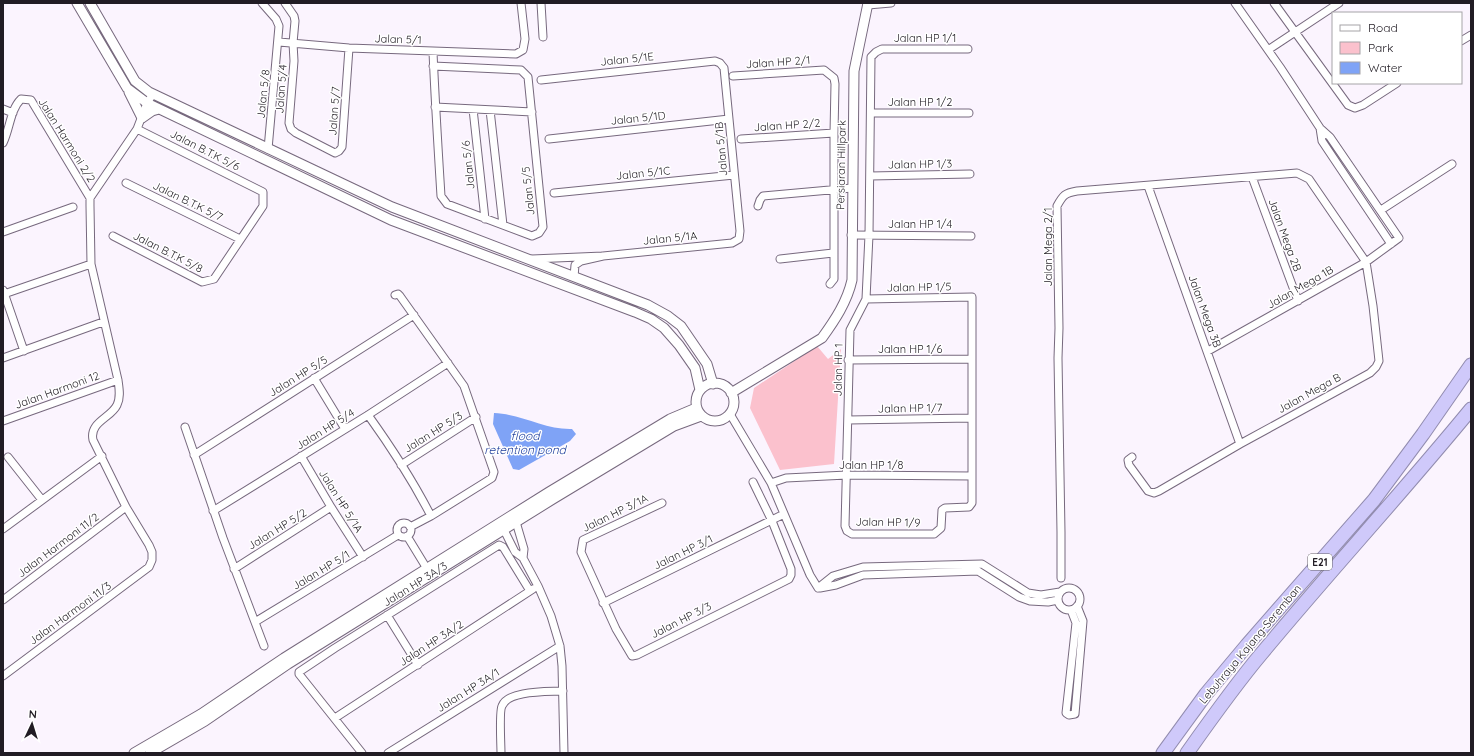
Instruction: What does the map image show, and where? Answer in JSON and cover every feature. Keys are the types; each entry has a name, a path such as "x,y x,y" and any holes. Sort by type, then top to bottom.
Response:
{"highway":[{"name":"Lebuhraya Kajang-Seremban","path":"1163,753 1206,694 1374,500 1423,434 1471,365"},
{"name":"Lebuhraya Kajang-Seremban","path":"1187,753 1262,653 1423,467 1471,409"}],"street":[{"path":"77,3 127,88 142,118"},
{"path":"90,3 135,81 153,94 392,207 574,278 648,305 668,316 681,326 708,364 713,384"},
{"name":"Jalan 5/8","path":"262,3 276,19 279,26 279,42 268,149"},
{"name":"Jalan 5/4","path":"284,3 294,16 295,21 293,43 294,60 289,124 291,129 296,133"},
{"name":"Jalan 5/1","path":"279,42 349,48 516,54 522,50 525,39 520,3"},
{"path":"541,3 543,37"},
{"path":"868,4 891,3"},
{"path":"1235,3 1320,128 1330,137 1381,210 1452,164"},
{"path":"1274,3 1332,83"},
{"path":"1268,50 1339,3"},
{"name":"Persiaran Hillpark","path":"730,391 832,324 848,295 852,280 854,71 868,4"},
{"path":"1462,40 1471,35"},
{"name":"Jalan 5/7","path":"296,133 335,152 339,151 342,147 349,48"},
{"name":"Jalan HP 1/1","path":"882,49 968,48"},
{"name":"Jalan HP 1","path":"845,526 848,360 850,330 866,299 869,235 871,57 882,49"},
{"name":"Jalan 5/5","path":"433,52 433,66 435,107 442,196 446,204 532,236 539,233 543,227 528,77 521,70 433,66"},
{"name":"Jalan 5/1E","path":"541,80 715,61"},
{"name":"Jalan 5/1B","path":"715,61 720,63 724,68 740,231 739,240"},
{"name":"Jalan HP 2/1","path":"733,76 824,70 834,78 836,84 834,133"},
{"path":"1333,84 1348,105 1355,108 1363,105 1395,84"},
{"path":"127,88 147,103 391,220 635,312 658,324 664,328 679,345 695,368 700,390 696,400 698,412 712,421 719,421 730,414 734,404 730,391 718,384 708,385 700,390"},
{"path":"126,507 92,434 93,429 117,407 120,394 90,264 90,198 137,129 147,103 153,94"},
{"name":"Jalan Harmoni 2/2","path":"3,143 16,104 21,99 31,100 90,198"},
{"path":"435,107 532,112"},
{"path":"3,109 13,112"},
{"path":"142,118 152,111 159,109"},
{"name":"Jalan 5/6","path":"473,109 485,219"},
{"path":"490,110 503,225"},
{"name":"Jalan HP 1/2","path":"871,113 969,113"},
{"name":"Jalan 5/1D","path":"549,139 729,119"},
{"path":"1320,128 1322,142 1391,244"},
{"name":"Jalan B.T.K 5/6","path":"137,129 263,192 263,206 240,239"},
{"path":"830,284 834,279 834,133"},
{"name":"Jalan HP 2/2","path":"741,139 834,133"},
{"name":"Jalan Mega 2/1","path":"1061,578 1057,206 1062,197 1068,193 1297,173 1308,179 1366,262"},
{"name":"Jalan HP 1/3","path":"870,176 970,174"},
{"name":"Jalan 5/1C","path":"554,193 734,175"},
{"name":"Jalan Mega 2B","path":"1252,177 1298,301"},
{"name":"Jalan B.T.K 5/7","path":"126,183 240,239"},
{"name":"Jalan Mega 3B","path":"1148,186 1240,444"},
{"path":"758,206 763,196 834,191 852,188"},
{"path":"3,232 73,207"},
{"path":"391,220 392,207"},
{"name":"Jalan Mega 1B","path":"1208,352 1366,262 1400,238 1381,210"},
{"path":"852,235 869,235"},
{"name":"Jalan HP 1/4","path":"869,235 971,236"},
{"name":"Jalan B.T.K 5/8","path":"113,236 202,282 214,279 240,239"},
{"name":"Jalan 5/1A","path":"603,256 732,243 739,240"},
{"path":"511,253 520,269"},
{"path":"780,259 833,253"},
{"path":"526,259 544,260 603,256"},
{"path":"574,278 575,265 581,261 603,256"},
{"name":"Jalan Mega B","path":"1132,456 1128,460 1129,465 1148,490 1154,493 1160,491 1240,444 1370,373 1379,361 1366,262"},
{"path":"24,351 4,292 90,264"},
{"path":"520,269 530,266 562,273"},
{"path":"395,295 398,294 400,296 464,386 494,472 492,478 431,516 410,527"},
{"name":"Jalan HP 1/5","path":"866,299 972,297 972,359"},
{"name":"Jalan HP 5/5","path":"194,455 414,316"},
{"path":"3,358 103,322"},
{"path":"972,359 972,476"},
{"name":"Jalan HP 1/6","path":"848,360 972,359"},
{"name":"Jalan HP 5/4","path":"213,510 346,429 448,364"},
{"path":"314,378 346,429"},
{"name":"Jalan Harmoni 12","path":"3,421 118,380"},
{"path":"134,753 201,714 284,658 502,526 698,412"},
{"path":"730,414 770,483 810,576 818,588"},
{"path":"368,415 418,490 431,516"},
{"name":"Jalan HP 5/3","path":"401,464 476,417"},
{"name":"Jalan HP 1/7","path":"848,420 972,418"},
{"path":"185,428 234,569 264,646"},
{"path":"3,529 102,456"},
{"name":"Jalan HP 5/1A","path":"301,456 331,508 363,557"},
{"path":"8,457 42,500"},
{"name":"Jalan HP 1/8","path":"770,483 786,478 847,475 972,476"},
{"name":"Jalan HP 1/9","path":"845,526 847,531 852,534 934,534 941,528 942,510 945,508 968,507 972,503 972,476"},
{"path":"753,482 772,521"},
{"name":"Jalan HP 3/1A","path":"603,603 581,552 583,540 662,502"},
{"name":"Jalan Harmoni 11/3","path":"3,676 149,567 152,560 152,552 126,507"},
{"name":"Jalan Harmoni 11/2","path":"3,600 126,507"},
{"name":"Jalan HP 5/2","path":"234,569 331,508"},
{"name":"Jalan HP 3/1","path":"603,603 784,514"},
{"path":"514,519 524,549 522,558"},
{"name":"Jalan HP 3/3","path":"603,603 629,652 632,656 637,655 789,579 791,569 772,521"},
{"path":"407,536 404,537 398,535 396,530 399,524 406,523 410,527"},
{"path":"502,526 515,552 522,558 538,586 551,616 560,646 563,691 564,753"},
{"path":"407,536 410,532 410,527"},
{"name":"Jalan HP 5/1","path":"255,622 398,535"},
{"path":"407,536 428,572"},
{"name":"Jalan HP 3A/3","path":"335,718 299,674 299,672 499,545 503,547 530,591"},
{"path":"818,588 833,576 863,567 982,564 1028,593 1059,596"},
{"path":"919,565 925,567 926,573"},
{"path":"818,588 836,585 863,575 978,571 1019,597 1030,601 1048,602 1059,596 1066,588 1069,587 1076,590 1080,596 1080,599 1074,608 1076,623 1066,713 1072,715 1075,714 1083,621 1074,608"},
{"path":"150,753 205,720 428,572"},
{"name":"Jalan HP 3A/2","path":"335,718 538,586"},
{"path":"1059,596 1059,603 1064,609 1074,608"},
{"path":"387,615 418,665"},
{"name":"Jalan HP 3A/1","path":"388,753 560,646"},
{"path":"501,753 501,706 508,699 525,693 563,691"},
{"path":"335,718 362,753"}],"green space":[{"path":"817,346 828,359 841,349 834,464 780,470 750,408 754,388"}],"water":[{"name":"flood retention pond","path":"494,413 514,416 562,429 572,429 576,434 570,441 519,470 513,469 493,424"}]}
